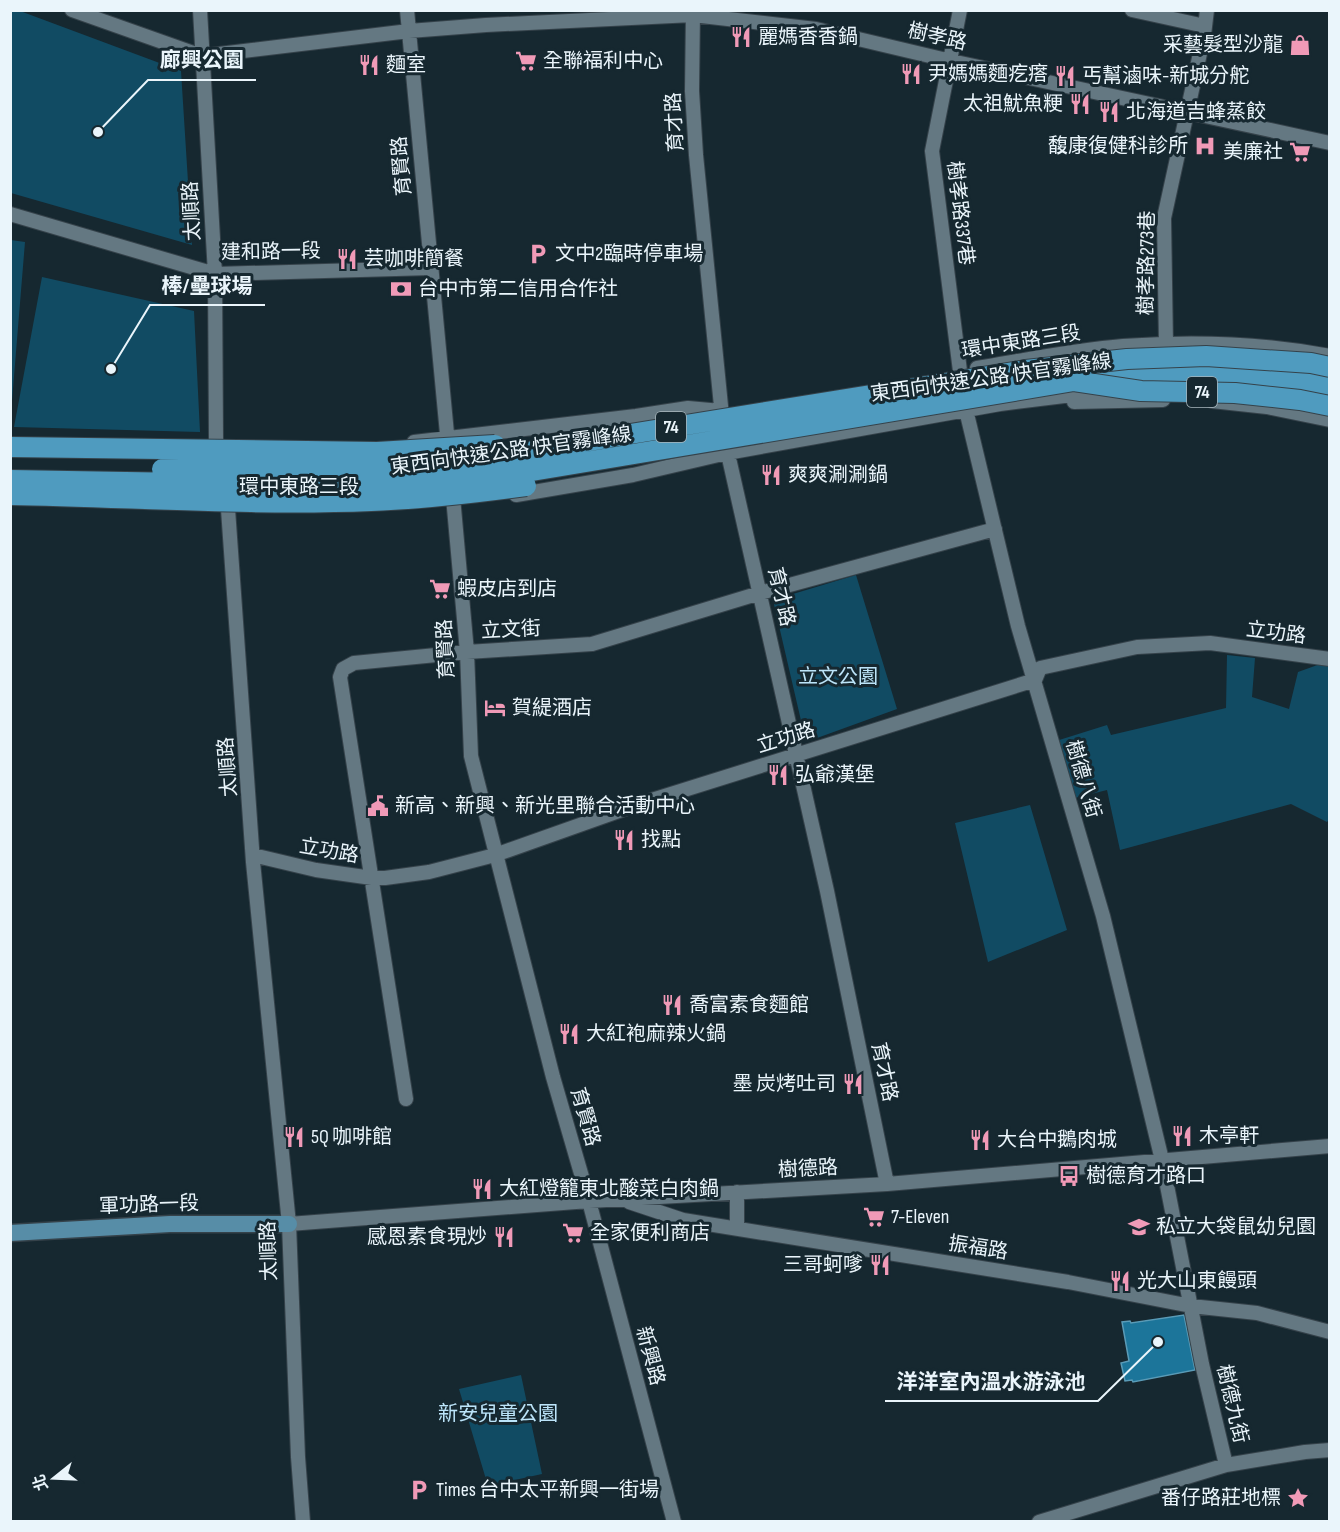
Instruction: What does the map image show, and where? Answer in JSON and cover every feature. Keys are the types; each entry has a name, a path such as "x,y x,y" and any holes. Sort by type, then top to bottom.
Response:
{"highway":[{"name":"東西向快速公路 快官霧峰線","path":"10,467 374,470 516,454 1026,370 1126,359 1216,356 1311,363 1329,367"},
{"name":"東西向快速公路 快官霧峰線","path":"10,480 367,486 508,475 1074,381 1172,376 1239,376 1307,382 1329,387"},
{"name":"74","path":"1074,381 1141,391 1235,393 1300,400 1329,406"},
{"path":"10,447 377,452 624,435"},
{"path":"10,495 312,502 372,501 486,492 547,483 626,456"}],"main road":[{"name":"軍功路一段","path":"10,1233 170,1224 289,1224"}],"street":[{"name":"樹孝路","path":"72,10 202,56 409,31 693,13 816,29 951,61 1329,143"},
{"name":"太順路","path":"200,10 215,273 216,440 228,501 253,855 289,1224 296,1434 303,1521"},
{"name":"育賢路","path":"407,10 467,652 471,756 553,1077 589,1201"},
{"name":"樹孝路337巷","path":"960,10 932,151 960,371"},
{"path":"1132,10 1205,26"},
{"name":"樹孝路273巷","path":"1166,345 1164,218 1188,112 1207,10"},
{"name":"育才路","path":"693,13 692,91 696,154 726,453 797,756 887,1184"},
{"name":"建和路一段","path":"10,214 215,273 431,268"},
{"name":"環中東路三段","path":"10,454 376,463 517,450 722,411 1122,346 1247,345 1329,356"},
{"name":"環中東路三段","path":"10,488 228,501 374,506 453,496 526,494 633,475 726,453 1000,404 1128,388 1170,385 1241,387 1329,401"},
{"name":"環中東路三段","path":"1000,404 1202,400 1267,407 1329,420"},
{"name":"環中東路三段","path":"10,439 400,444 688,408 722,411"},
{"name":"樹德八街","path":"966,410 1018,626 1102,916 1161,1160"},
{"name":"環中東路三段","path":"10,503 228,501"},
{"name":"立文街","path":"406,1099 340,677 343,669 354,663 467,652 592,644 760,593 994,529"},
{"name":"立功路","path":"253,855 316,870 372,878 429,872 495,855 636,805 1035,680 1040,668 1137,646 1210,643 1329,659"},
{"name":"樹德路","path":"289,1224 589,1201 887,1184 1329,1146"},
{"name":"樹德九街","path":"1039,1521 1226,1465 1202,1364 1161,1160"},
{"path":"737,1192 737,1227"},
{"name":"振福路","path":"621,1199 681,1219 1068,1282 1191,1305 1257,1313 1329,1332"},
{"name":"新興路","path":"589,1201 674,1521"},
{"path":"1226,1465 1329,1450"}],"green space":[{"path":"10,11 20,11 181,71 192,245 11,193"},
{"path":"10,240 25,242 11,413"},
{"path":"42,277 194,311 200,432 14,427"},
{"name":"立文公園","path":"856,575 897,709 806,742 773,600"},
{"path":"1227,655 1255,658 1252,697 1289,709 1298,672 1323,663 1329,664 1330,818 1327,822 1291,804 1120,850 1107,790 1071,799 1056,741 1107,725 1111,735 1226,708"},
{"path":"1030,805 1067,930 988,962 955,823"},
{"name":"新安兒童公園","path":"521,1375 542,1474 488,1486 459,1389"}],"shaded area":[{"path":"1184,1315 1195,1370 1133,1382 1132,1380 1125,1381 1121,1363 1129,1361 1122,1322 1130,1321 1131,1323"}],"place":[{"name":"麗媽香香鍋","path":"741,37"},
{"name":"采藝髮型沙龍","path":"1300,45"},
{"name":"全聯福利中心","path":"526,61"},
{"name":"麵室","path":"369,65"},
{"name":"尹媽媽麵疙瘩","path":"911,74"},
{"name":"丐幫滷味-新城分舵","path":"1065,76"},
{"name":"太祖魷魚粳","path":"1080,104"},
{"name":"北海道吉蜂蒸餃","path":"1109,112"},
{"name":"廊興公園","path":"98,132"},
{"name":"馥康復健科診所","path":"1205,146"},
{"name":"美廉社","path":"1300,152"},
{"name":"文中2臨時停車場","path":"538,254"},
{"name":"芸咖啡簡餐","path":"347,259"},
{"name":"台中市第二信用合作社","path":"401,289"},
{"name":"棒/壘球場","path":"111,369"},
{"name":"爽爽涮涮鍋","path":"771,475"},
{"name":"蝦皮店到店","path":"440,589"},
{"name":"賀緹酒店","path":"495,708"},
{"name":"弘爺漢堡","path":"778,775"},
{"name":"新高、新興、新光里聯合活動中心","path":"378,806"},
{"name":"找點","path":"624,840"},
{"name":"喬富素食麵館","path":"672,1005"},
{"name":"大紅袍麻辣火鍋","path":"569,1034"},
{"name":"墨 炭烤吐司","path":"853,1084"},
{"name":"木亭軒","path":"1182,1136"},
{"name":"5Q 咖啡館","path":"294,1137"},
{"name":"大台中鵝肉城","path":"980,1140"},
{"name":"樹德育才路口","path":"1069,1176"},
{"name":"大紅燈籠東北酸菜白肉鍋","path":"482,1189"},
{"name":"7-Eleven","path":"874,1217"},
{"name":"私立大袋鼠幼兒園","path":"1139,1227"},
{"name":"全家便利商店","path":"573,1233"},
{"name":"感恩素食現炒","path":"504,1237"},
{"name":"三哥蚵嗲","path":"880,1265"},
{"name":"光大山東饅頭","path":"1120,1281"},
{"name":"洋洋室內溫水游泳池","path":"1158,1342"},
{"name":"Times 台中太平新興一街場","path":"419,1490"},
{"name":"番仔路莊地標","path":"1298,1498"}]}
